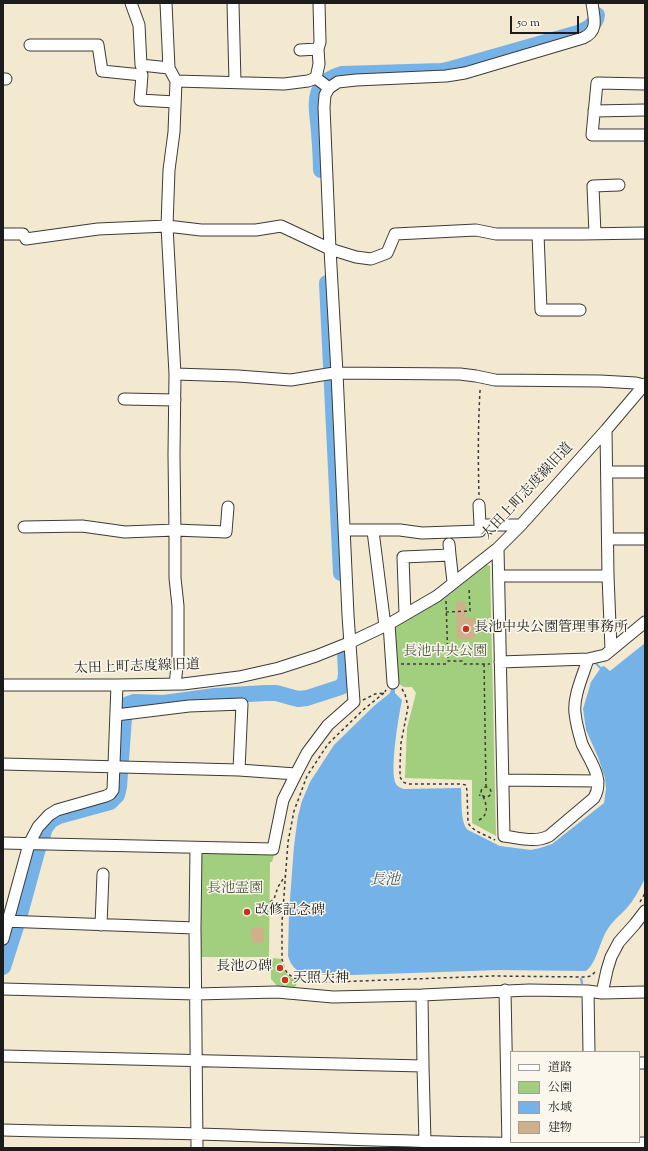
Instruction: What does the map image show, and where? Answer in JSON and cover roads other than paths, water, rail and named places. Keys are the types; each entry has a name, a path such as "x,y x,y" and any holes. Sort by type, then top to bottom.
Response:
{"street":[{"path":"132,3 139,25 141,65 169,68"},
{"path":"166,3 169,68 176,81 174,132 169,170 167,226 175,374 175,578 178,606 178,659 176,684"},
{"path":"233,3 235,82"},
{"path":"3,843 273,849 283,800 307,753 328,725 354,702 348,615 345,530 333,374 330,249 324,107 325,95 321,82 318,49 320,42 319,3"},
{"path":"176,81 284,84 308,81 338,82 446,76 465,73 583,38 592,33 594,20 592,3"},
{"path":"30,45 98,45 102,71 142,75 140,100 175,102"},
{"path":"300,50 318,49"},
{"path":"645,84 597,83 592,135 645,135"},
{"path":"594,111 645,110"},
{"path":"596,234 593,182 619,185"},
{"path":"3,234 23,234 26,239 98,229 167,226 200,230 256,230 281,226 330,249 356,257 371,259 387,253 395,234 476,230 496,234 645,233"},
{"path":"538,234 541,310 580,310"},
{"path":"175,374 238,376 291,380 333,374 460,374 495,380 600,381 636,383 642,390"},
{"name":"太田上町志度線旧道","path":"3,685 176,684 239,677 279,668 316,656 351,642 387,625 437,596 498,548 521,525 642,390"},
{"path":"124,399 175,400"},
{"path":"606,430 608,576 611,649"},
{"path":"607,472 645,472"},
{"path":"345,530 384,530 434,533 480,531 479,505"},
{"path":"24,527 82,526 125,532 175,530 226,532 228,507"},
{"path":"480,525 521,525"},
{"path":"373,531 387,625 393,683"},
{"path":"608,539 645,539"},
{"path":"498,548 496,663 503,780 500,838 532,840 543,839 549,836 594,798 598,792 598,781 595,769 582,742 575,712 580,685 588,659"},
{"path":"405,614 398,557 450,549 453,582"},
{"path":"498,576 608,576"},
{"path":"496,663 588,659 605,655 645,622"},
{"path":"3,939 12,921 36,844 38,827 49,815 57,810 106,796 113,790 119,767 121,714 117,685"},
{"path":"121,714 189,706 242,704 239,770"},
{"path":"3,764 239,770 296,774"},
{"path":"503,780 598,781"},
{"path":"196,848 195,928 197,1148"},
{"path":"101,925 102,874"},
{"path":"602,993 611,957 619,942 635,924 641,908"},
{"path":"12,921 195,928"},
{"path":"3,989 196,994 277,992 333,997 422,995 505,990 588,991 602,993 645,992"},
{"path":"505,990 508,1145"},
{"path":"588,991 589,1051"},
{"path":"422,995 426,1142"},
{"path":"3,1056 423,1066"},
{"path":"3,1130 197,1134 508,1145 645,1143"}],"water":[{"name":"長池","path":"645,643 645,878 632,902 609,927 596,957 586,971 500,970 353,975 306,975 294,968 288,956 289,913 294,846 298,816 302,801 310,782 334,745 375,705 390,693 391,689 395,689 395,693 402,700 394,756 394,778 396,784 404,789 461,788 463,817 465,827 468,830 500,846 531,850 552,844 604,803 606,789 605,778 598,757 586,730 583,709 591,682 600,669 595,664 596,662 601,667 604,666 610,671"}],"waterway":[{"path":"321,170 317,97 324,83 331,78 342,74 442,71 451,69 578,33 593,24 597,15"},
{"path":"327,283 341,573"},
{"path":"3,967 45,828 51,820 59,816 110,802 117,795 119,787 124,718 126,706 128,704 134,702 164,703 215,696 266,693 276,693 298,699 307,698 341,687 345,682 346,674 345,652"},
{"path":"581,979 582,983"}],"place":[{"name":"長池中央公園管理事務所","path":"466,629"},
{"name":"改修記念碑","path":"247,912"},
{"name":"長池の碑","path":"280,968"},
{"name":"天照大神","path":"285,980"}],"park label":[{"name":"長池中央公園","path":"445,653"},
{"name":"長池霊園","path":"235,890"}]}
